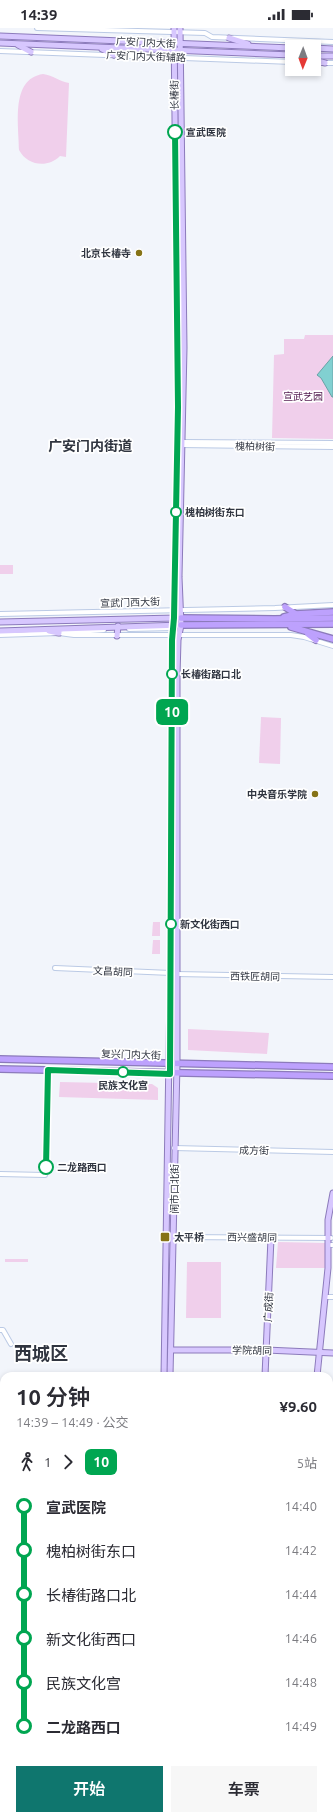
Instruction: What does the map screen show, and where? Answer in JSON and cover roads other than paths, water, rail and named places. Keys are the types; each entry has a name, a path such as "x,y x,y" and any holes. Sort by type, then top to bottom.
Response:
{"highway":[{"path":"285,607 296,614"},
{"path":"276,622 296,614 333,612"},
{"path":"181,618 333,624"},
{"path":"182,625 276,622 333,618"},
{"path":"276,622 333,639"},
{"path":"301,629 316,640"},
{"name":"复兴门内大街","path":"0,1060 333,1067"},
{"name":"复兴门内大街","path":"0,1069 170,1074 333,1076"}],"main road":[{"name":"长椿街","path":"174,974 177,676 178,640 182,625 179,577 180,444 174,57 174,44 177,30"},
{"name":"长椿街","path":"174,974 173,635 184,348 180,44 177,30"},
{"name":"广安门内大街","path":"0,36 285,48"},
{"path":"229,38 255,47"},
{"name":"广安门内大街","path":"0,43 285,55"},
{"path":"16,44 31,52"},
{"path":"100,48 114,55"},
{"path":"321,48 333,49"},
{"path":"321,56 333,56"},
{"path":"321,63 325,63"},
{"name":"宣武门西大街","path":"0,622 181,618"},
{"path":"0,631 174,627 182,625"},
{"path":"117,636 118,628"},
{"path":"44,630 59,633"},
{"name":"闹市口北街","path":"164,1372 170,1064 174,974"},
{"name":"闹市口北街","path":"170,1372 176,1074 174,974"},
{"path":"167,1193 174,1194"},
{"path":"329,1297 328,1220 333,1193"},
{"path":"318,1372 329,1297 332,1245 329,1238 333,1205"},
{"name":"广成街","path":"266,1372 271,1238"},
{"name":"学院胡同","path":"171,1350 266,1350 333,1353"}],"street":[{"path":"37,28 177,30"},
{"name":"广安门内大街","path":"177,30 205,33 212,37 229,38"},
{"path":"229,38 333,42"},
{"name":"广安门内大街辅路","path":"0,51 285,62"},
{"path":"325,63 333,63"},
{"name":"槐柏树街","path":"180,444 333,443"},
{"name":"槐柏树街","path":"180,444 333,447"},
{"name":"宣武门西大街","path":"0,614 333,605"},
{"path":"0,635 59,633 118,628"},
{"path":"59,633 117,636 291,635 316,640 333,646"},
{"name":"文昌胡同","path":"55,968 174,974"},
{"name":"西铁匠胡同","path":"174,974 333,977"},
{"name":"成方街","path":"174,1148 333,1152"},
{"path":"0,1174 45,1175"},
{"name":"西兴盛胡同","path":"174,1237 329,1238"},
{"path":"2,1330 11,1344"}],"water":[{"path":"333,356 332,397 321,378 317,375"}],"place":[{"name":"宣武医院","path":"175,132"},
{"name":"北京长椿寺","path":"139,253"},
{"name":"槐柏树街东口","path":"176,512"},
{"name":"长椿街路口北","path":"172,674"},
{"name":"中央音乐学院","path":"315,794"},
{"name":"新文化街西口","path":"171,924"},
{"name":"民族文化宫","path":"123,1072"},
{"name":"二龙路西口","path":"46,1167"},
{"name":"太平桥","path":"165,1237"}],"district":[{"name":"广安门内街道","path":"90,446"},
{"name":"西城区","path":"41,1354"}],"park label":[{"name":"宣武艺园","path":"303,396"}]}
